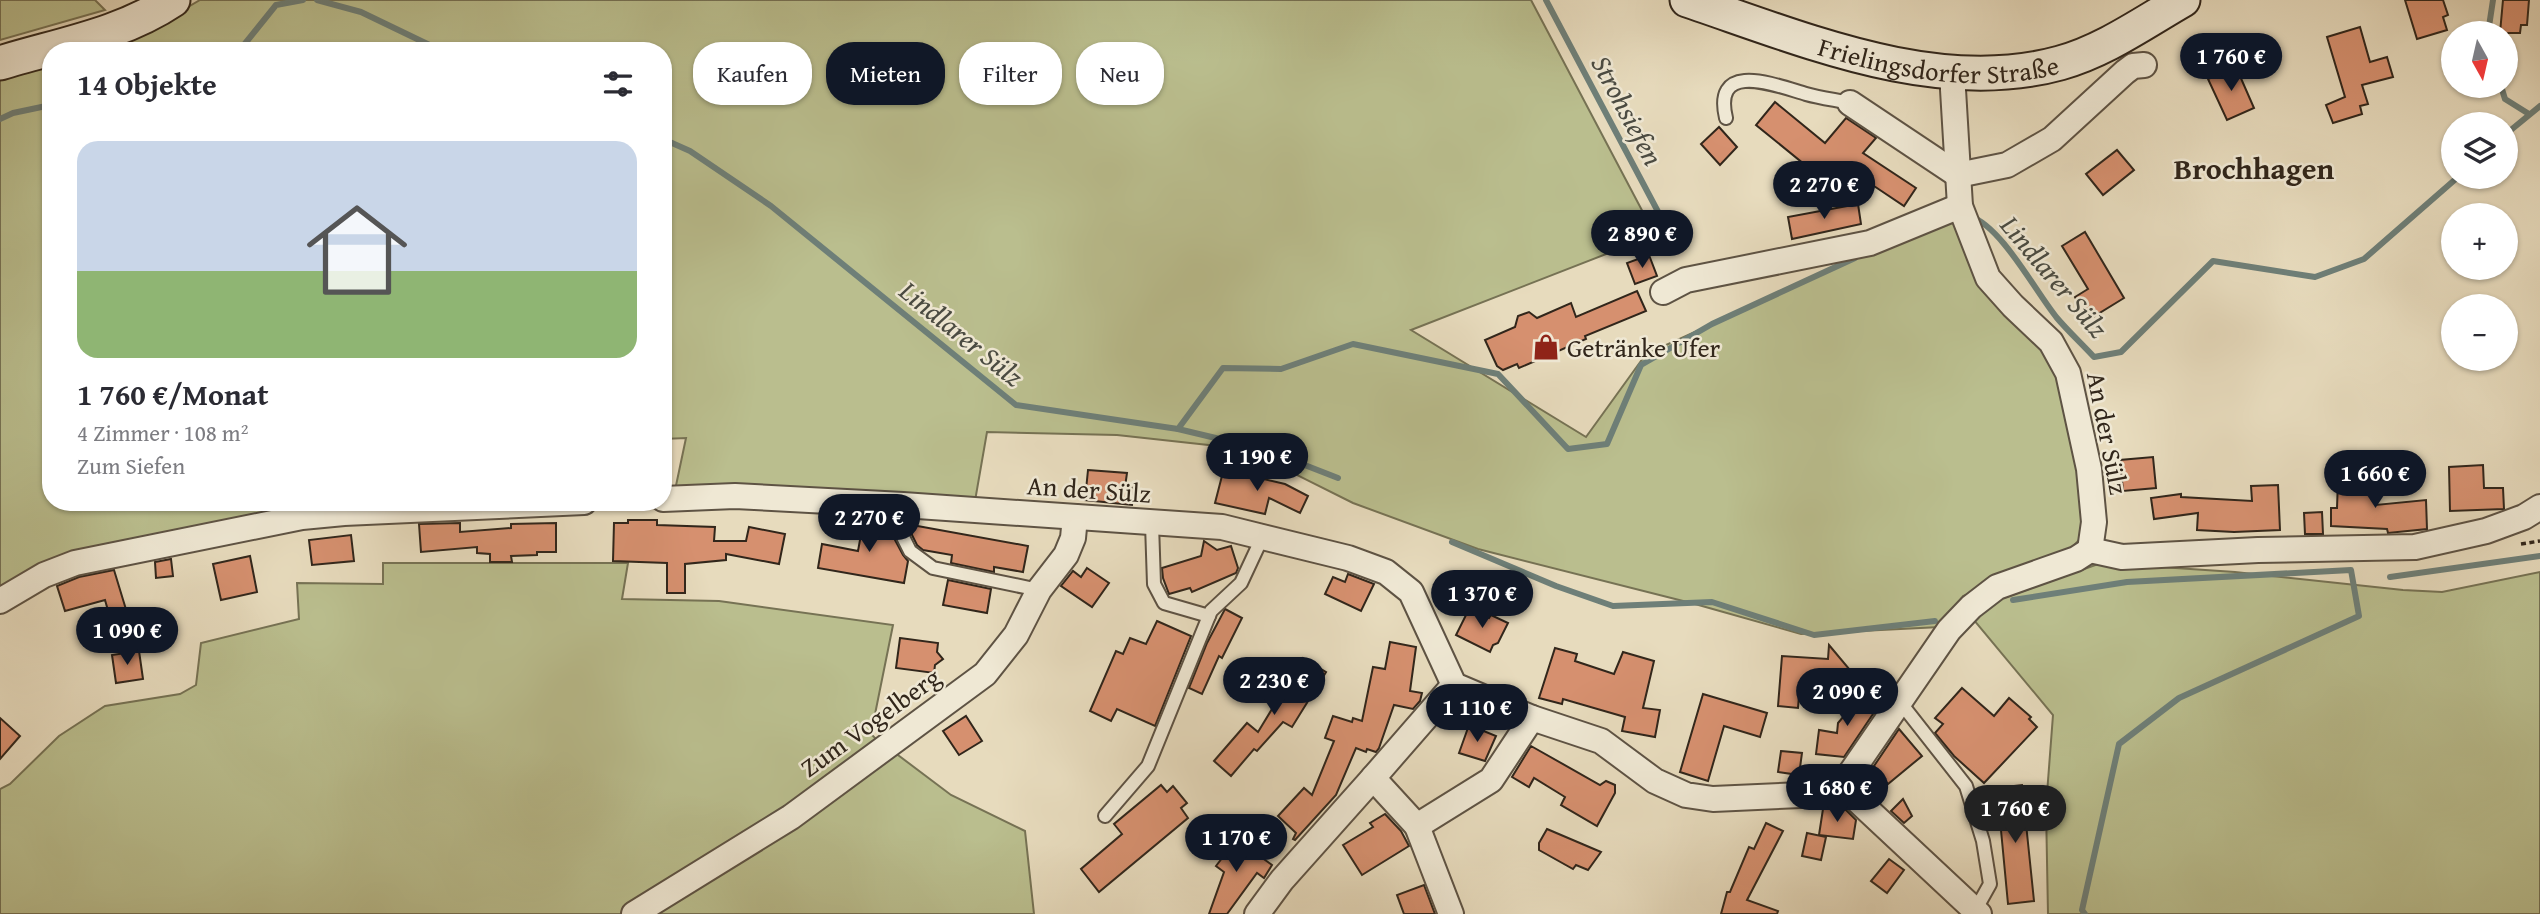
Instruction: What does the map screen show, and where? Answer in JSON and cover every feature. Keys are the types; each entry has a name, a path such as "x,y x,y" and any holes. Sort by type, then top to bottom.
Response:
{"main road":[{"path":"73,42 136,20 173,0"},
{"name":"Frielingsdorfer Straße","path":"1701,2 1882,64 1952,73 2007,73 2060,63 2107,44 2176,2"},
{"path":"0,63 42,51"}],"street":[{"path":"1850,103 1958,175 2007,165 2052,139 2125,72 2133,66 2144,65"},
{"name":"An der Sülz","path":"1952,73 1960,206 1988,278 2051,342 2068,373 2089,469 2094,522 2090,550"},
{"path":"1663,292 1686,280 1870,243 1960,206"},
{"name":"An der Sülz","path":"672,499 735,496 1222,527 1348,558 1386,572 1411,592 1454,685"},
{"path":"1257,914 1282,880 1454,685 1532,718 1601,741 1655,780 1686,794 1713,799 1824,794 1841,785 1949,630 1970,607 1997,587 2076,559 2090,550 2122,557 2258,550 2415,547 2486,531 2524,517 2540,507"},
{"path":"0,601 44,575 75,563 284,520 388,511"},
{"name":"Zum Vogelberg","path":"634,914 791,817 979,679 1001,657 1016,635 1039,590 1066,555 1073,538 1075,517"},
{"path":"1417,826 1491,780 1532,718"},
{"path":"1373,778 1417,826 1451,914"},
{"path":"1841,785 1978,912"}],"lane":[{"path":"1726,118 1723,104 1727,92 1735,85 1747,81 1776,83 1806,94 1850,103"},
{"path":"903,505 902,537 910,551 933,568 1039,590"},
{"path":"1152,523 1154,584 1164,603 1209,616"},
{"path":"1105,816 1148,766 1211,611 1241,583 1262,538"},
{"path":"1900,702 1966,786 1983,841 1990,884 1978,912"}],"green space":[{"path":"0,0 95,0 105,10 0,40"},
{"path":"200,0 1531,0 1655,235 1411,330 1586,437 1646,354 1955,214 2065,374 2084,524 2079,540 2065,555 1963,596 1940,627 1801,634 1478,549 1353,503 1245,449 1117,435 987,432 975,501 674,495 686,438 672,439 672,42 112,42"},
{"path":"42,66 42,511 322,511 283,513 0,590 0,80"},
{"path":"383,563 628,563 622,599 719,601 893,625 871,734 880,743 627,914 0,914 0,789 10,784 59,736 105,706 180,694 196,685 201,643 299,619 297,583 383,584"},
{"path":"2101,563 2235,572 2442,592 2540,572 2540,914 2048,914 2046,807 2053,715 1973,619 1998,600"},
{"path":"886,746 951,795 1025,831 1034,914 644,914"}],"building":[{"path":"2405,0 2443,0 2448,15 2443,17 2444,21 2441,21 2441,32 2417,39"},
{"path":"2503,0 2529,0 2527,25 2521,25 2520,33 2518,21 2501,21"},
{"path":"2360,27 2370,62 2387,57 2393,77 2362,85 2368,104 2360,106 2362,114 2333,123 2326,105 2345,97 2327,37"},
{"path":"2236,67 2254,108 2227,120 2208,79"},
{"path":"1775,102 1825,143 1846,118 1876,138 1863,153 1916,188 1904,206 1871,184 1868,188 1832,163 1820,177 1756,125"},
{"path":"1719,127 1737,147 1720,165 1701,144"},
{"path":"2117,150 2134,170 2103,195 2086,174"},
{"path":"1858,204 1861,224 1792,239 1788,217"},
{"path":"2085,232 2124,298 2088,320 2075,297 2088,289 2062,246"},
{"path":"1649,255 1657,276 1635,284 1627,263"},
{"path":"1637,291 1646,311 1585,336 1586,339 1519,368 1517,364 1503,370 1497,366 1485,340 1515,327 1518,316 1529,312 1537,318 1571,303 1576,317"},
{"path":"2153,457 2156,488 2123,491 2120,460"},
{"path":"2483,465 2484,488 2503,488 2504,509 2450,511 2449,467"},
{"path":"1088,470 1127,473 1125,487 1134,488 1132,505 1085,500"},
{"path":"1223,472 1285,484 1308,496 1300,513 1269,498 1265,514 1215,503"},
{"path":"2338,480 2377,482 2376,505 2426,500 2427,529 2388,533 2387,529 2331,526 2331,508 2337,508"},
{"path":"2278,485 2280,530 2197,530 2198,513 2154,519 2151,498 2181,494 2181,497 2252,501 2251,486"},
{"path":"2322,512 2323,534 2305,534 2304,513"},
{"path":"864,518 894,522 895,540 908,561 904,583 818,568 822,544 858,551"},
{"path":"628,520 657,520 657,525 715,527 714,541 746,541 749,527 785,534 779,564 726,554 726,560 685,564 685,593 667,593 667,563 613,561 614,523 628,523"},
{"path":"460,523 460,532 511,528 511,524 556,523 556,552 511,556 512,562 490,562 490,554 477,553 477,547 421,552 419,524"},
{"path":"912,525 1028,546 1023,572 994,567 994,572 951,563 952,555 923,550 917,545 912,535"},
{"path":"351,535 354,561 312,565 309,540"},
{"path":"1204,541 1217,550 1231,546 1238,568 1236,573 1192,592 1190,588 1169,594 1162,568 1201,556"},
{"path":"250,556 257,592 221,600 213,564"},
{"path":"171,559 173,576 156,578 155,562"},
{"path":"1087,568 1109,583 1092,607 1061,586 1073,571 1081,577"},
{"path":"114,570 128,616 111,621 105,600 65,611 57,586 79,577"},
{"path":"1348,574 1374,584 1361,611 1325,594 1333,577 1345,582"},
{"path":"948,580 991,589 987,613 943,605"},
{"path":"1225,609 1242,618 1222,658 1219,656 1202,694 1189,688 1207,643"},
{"path":"1469,609 1508,623 1490,652 1456,635"},
{"path":"1157,621 1191,636 1155,726 1117,709 1111,721 1090,711 1116,651 1123,654 1130,638 1146,644"},
{"path":"900,638 938,643 937,652 943,659 935,665 934,673 896,668"},
{"path":"1390,642 1416,647 1410,691 1422,693 1420,701 1413,709 1394,705 1379,748 1376,752 1367,749 1366,752 1356,748 1336,795 1295,840 1293,839 1296,833 1278,816 1304,788 1312,795 1334,741 1325,738 1333,716 1352,722 1353,718 1362,721 1373,667 1385,669"},
{"path":"1829,645 1850,670 1848,698 1799,696 1798,708 1778,706 1782,656 1828,659"},
{"path":"1555,648 1577,654 1575,661 1614,674 1623,652 1654,661 1643,708 1660,710 1655,737 1622,731 1625,717 1563,699 1562,704 1539,698"},
{"path":"139,651 143,679 116,683 112,655"},
{"path":"1303,658 1326,672 1292,727 1283,722 1257,751 1254,749 1231,776 1214,761 1247,723 1258,732"},
{"path":"1962,688 1994,716 2009,698 2031,717 2029,719 2037,727 1984,783 1954,756 1935,733 1943,724 1935,718"},
{"path":"1866,690 1879,705 1844,757 1816,754 1819,730 1837,733 1838,723"},
{"path":"1703,694 1767,713 1760,737 1724,726 1708,781 1680,772"},
{"path":"966,716 982,741 959,755 943,731"},
{"path":"0,718 20,736 0,759"},
{"path":"1469,725 1496,736 1485,761 1459,753"},
{"path":"1899,729 1922,756 1888,784 1874,766"},
{"path":"1531,746 1600,785 1606,781 1615,785 1615,793 1597,826 1561,805 1565,797 1534,778 1529,787 1512,777"},
{"path":"1781,751 1802,753 1799,775 1778,772"},
{"path":"1161,785 1167,792 1173,786 1187,803 1181,808 1188,818 1099,892 1081,869 1122,834 1114,824"},
{"path":"2022,785 2034,901 2008,904 1997,788"},
{"path":"1903,799 1912,816 1904,823 1891,811"},
{"path":"1823,809 1846,810 1856,820 1853,839 1819,835"},
{"path":"1385,814 1401,831 1409,846 1362,875 1343,845 1373,827 1370,823"},
{"path":"1766,823 1783,831 1747,900 1778,911 1777,914 1721,914 1727,892 1730,892 1749,847 1754,849"},
{"path":"1547,829 1601,852 1588,870 1576,865 1573,869 1539,850 1539,843"},
{"path":"1807,833 1826,837 1821,860 1802,856"},
{"path":"1229,834 1272,865 1264,878 1257,873 1227,914 1209,914 1224,872 1216,866 1226,853 1219,847"},
{"path":"1889,859 1904,870 1887,893 1871,881"},
{"path":"1424,885 1435,914 1404,914 1397,895"}],"waterway":[{"name":"Lindlarer Sülz","path":"246,42 276,5 303,0"},
{"name":"Lindlarer Sülz","path":"317,0 361,12 423,42"},
{"name":"Strohsiefen","path":"1546,0 1673,240"},
{"path":"2490,21 2493,0"},
{"path":"2505,98 2529,114"},
{"name":"Lindlarer Sülz","path":"2518,124 2540,106"},
{"name":"Lindlarer Sülz","path":"0,119 13,113 42,107"},
{"name":"Lindlarer Sülz","path":"672,143 690,151 771,206 1016,405 1178,429 1223,368 1281,369 1353,344 1498,374 1568,449 1607,444 1641,365 1712,324 1855,258"},
{"name":"Lindlarer Sülz","path":"1970,216 1982,222 2006,246 2057,318 2094,357 2121,352 2213,261 2315,277 2364,259 2444,189"},
{"path":"1178,429 1266,450 1338,478"},
{"path":"1452,542 1556,586 1613,606 1712,602 1814,635 1935,621"},
{"path":"2390,577 2540,556"},
{"path":"2013,600 2127,582 2351,570 2359,616 2179,698 2119,744 2082,910 2085,914"}],"place":[{"name":"Getränke Ufer","path":"1546,347"}],"district":[{"name":"Brochhagen","path":"2254,168"}]}
